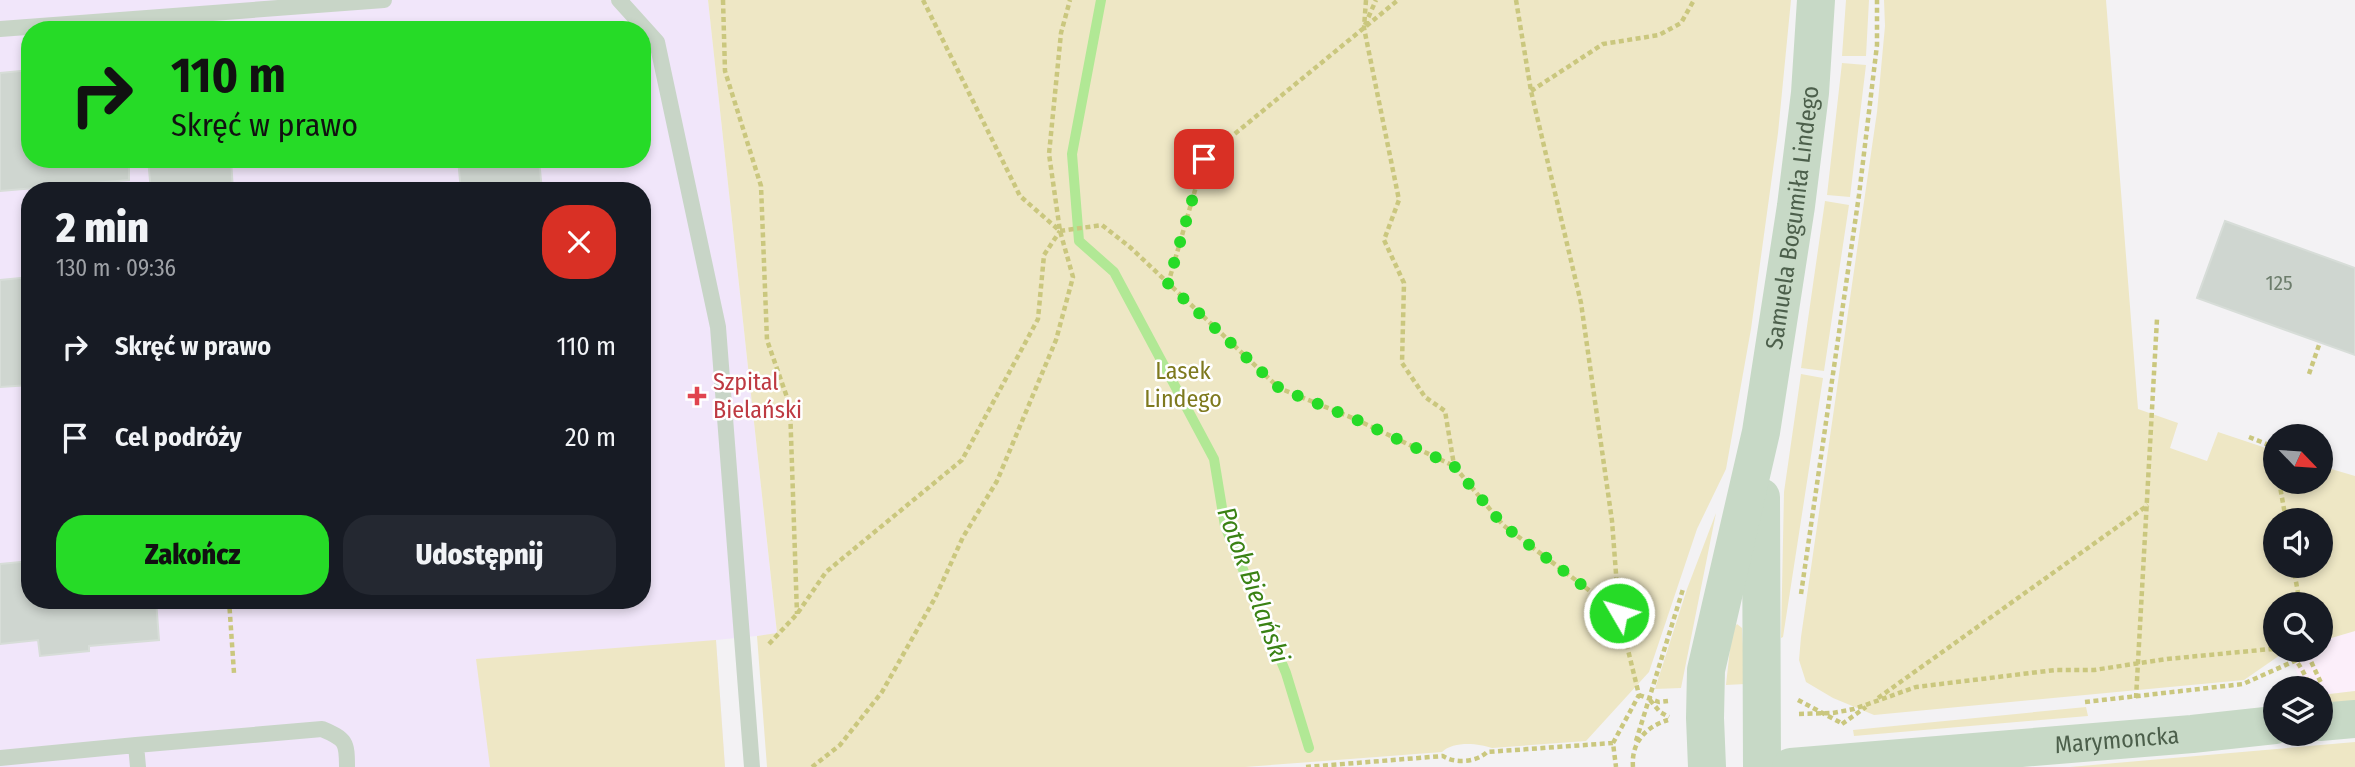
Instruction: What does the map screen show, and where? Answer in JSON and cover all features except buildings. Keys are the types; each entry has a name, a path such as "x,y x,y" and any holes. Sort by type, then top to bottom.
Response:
{"street":[{"name":"Samuela Bogumiła Lindego","path":"1707,767 1706,670 1761,432 1796,206 1811,82 1816,0"},
{"name":"Samuela Bogumiła Lindego","path":"1761,432 1762,767"},
{"path":"2333,709 2355,719"},
{"name":"Marymoncka","path":"1791,767 2263,727"}],"lane":[{"path":"106,21 384,0"},
{"path":"619,0 638,21"},
{"path":"0,29 21,27"},
{"path":"651,35 657,42 718,327 752,767"},
{"path":"0,758 322,729 339,737 347,747 347,767"},
{"path":"136,745 138,767"}],"path":[{"path":"723,0 724,71 761,186 767,340 790,406 797,614"},
{"path":"923,0 1020,195 1061,231"},
{"path":"812,767 840,745 883,692 935,598 963,537 996,481 1056,340 1073,277 1061,231 1049,154 1061,33 1070,0"},
{"path":"1366,0 1364,28 1399,200 1384,240 1404,283 1402,363 1425,397 1444,411 1454,466"},
{"path":"1364,28 1376,0"},
{"path":"1168,284 1204,159 1398,0"},
{"path":"1516,0 1531,91 1581,303 1612,521 1619,613 1639,695 1613,743 1616,767"},
{"path":"1531,91 1603,44 1659,35 1681,23 1694,0"},
{"path":"1801,596 1859,195 1877,45 1877,0"},
{"path":"745,670 797,614 826,572 962,460 1038,319 1044,255 1061,231 1102,225 1131,248 1279,388 1355,419 1454,466 1503,525 1619,613"},
{"path":"2136,698 2157,319"},
{"path":"2308,374 2320,342"},
{"path":"2249,437 2263,443"},
{"path":"1842,724 2148,505"},
{"path":"230,609 234,673"},
{"path":"1762,706 1822,714 1854,709 1916,687 2263,650"},
{"path":"2082,702 2243,684 2292,662"},
{"path":"1639,695 1659,702 1705,699"},
{"path":"1762,706 1790,696 1842,724 1855,723"},
{"path":"1650,699 1660,712 1673,718"},
{"path":"1636,741 1650,699"},
{"path":"1306,767 1443,756 1451,761 1480,759 1487,752 1613,743"}],"shaded area":[{"name":"Szpital Bielański","path":"0,0 708,0 777,634 716,640 725,767 0,767"},
{"path":"2355,631 2355,691 2333,694 2333,676 2299,676 2292,662 2333,662 2333,637"}],"green space":[{"name":"Lasek Lindego","path":"708,0 1791,0 1778,133 1751,329 1726,469 1697,529 1649,672 1586,741 1492,748 1466,744 1452,746 1442,752 1245,767 767,767 757,636 777,633"},
{"path":"1846,0 1869,0 1866,56 1842,56"},
{"path":"1884,0 2106,0 2138,409 2178,423 2170,448 2207,461 2218,432 2263,447 2263,494 2333,494 2333,470 2355,476 2355,631 2333,637 2333,592 2263,592 2263,662 2270,662 2244,680 1874,715 1833,698 1806,682 1799,660 1801,637 1877,112 1885,26"},
{"path":"1842,63 1866,65 1850,197 1827,195"},
{"path":"1825,201 1849,205 1824,371 1801,368"},
{"path":"1801,374 1823,378 1781,638 1784,492"},
{"path":"1716,513 1681,688 1655,689 1687,589"},
{"path":"1737,624 1742,628 1745,684 1726,685 1732,630"},
{"path":"716,640 725,767 490,767 476,659"},
{"path":"2355,691 2355,702 2333,704 2333,694"},
{"path":"2086,707 2088,716 1854,736 1853,730"},
{"path":"2355,742 2355,767 2070,767 2333,746"}],"waterway":[{"name":"Potok Bielański","path":"1101,0 1072,154 1079,241 1114,272 1214,459 1225,526 1286,673 1309,748"}],"place":[{"name":"Szpital Bielański","path":"697,396"}],"route":[{"path":"1204,159 1168,284 1279,388 1355,419 1454,466 1503,525 1619,613"}]}
